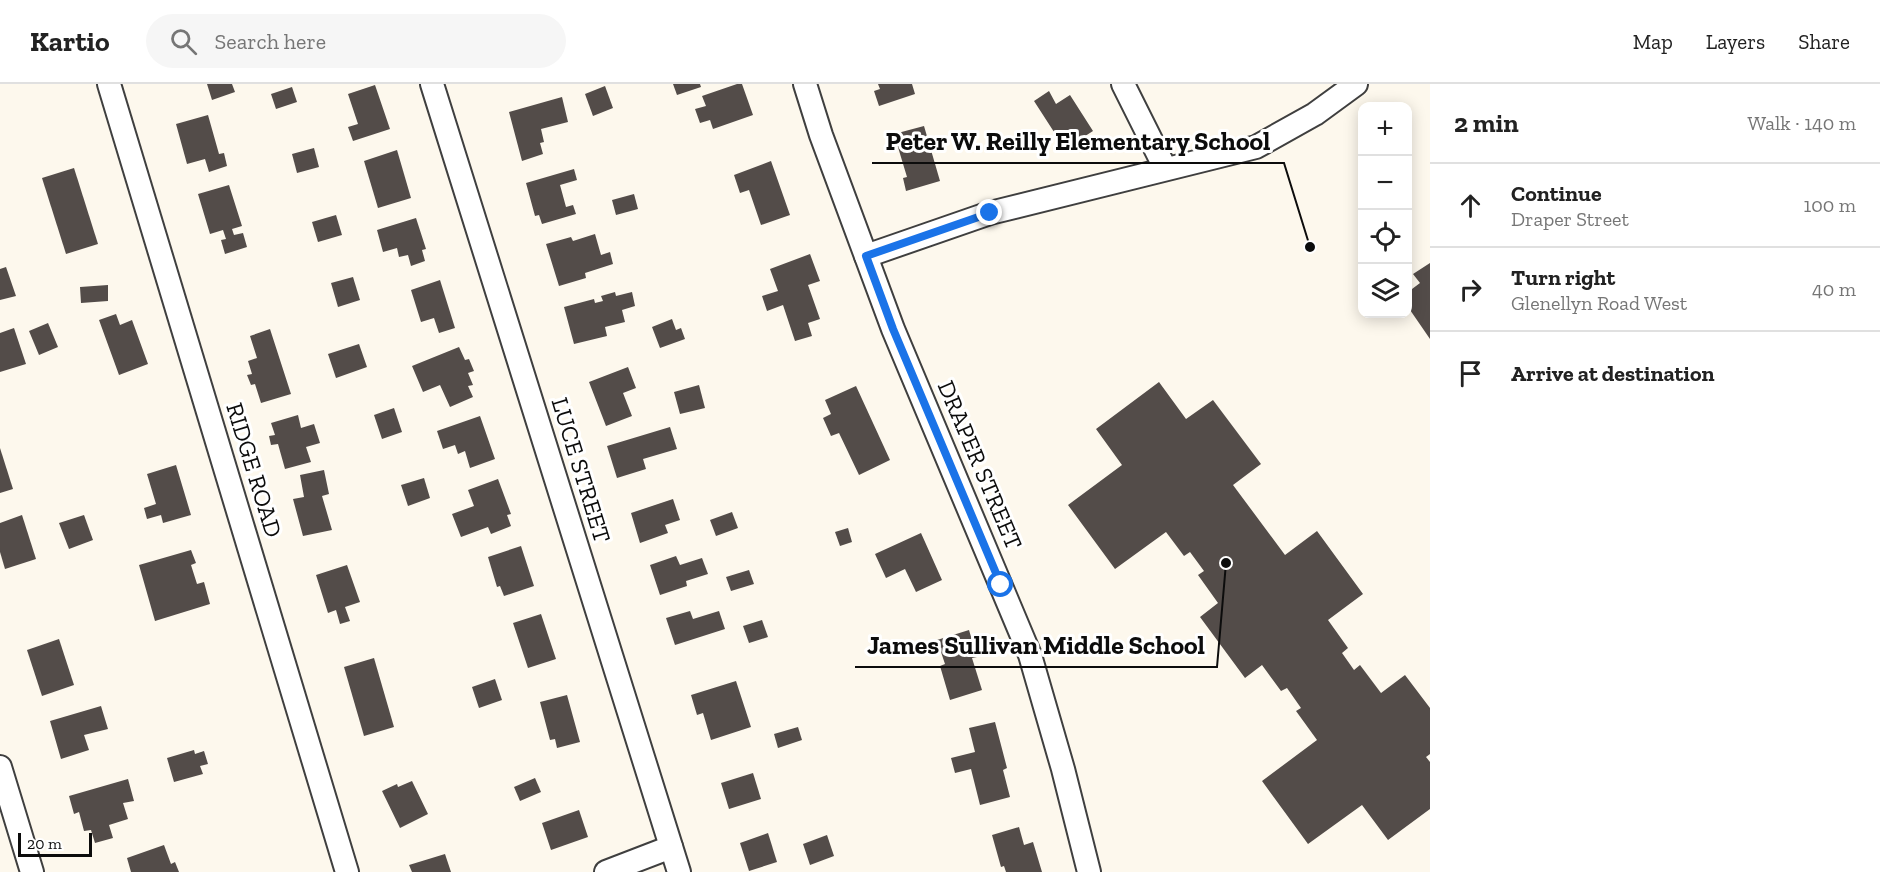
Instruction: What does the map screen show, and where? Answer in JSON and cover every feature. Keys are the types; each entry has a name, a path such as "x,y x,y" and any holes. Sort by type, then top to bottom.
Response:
{"street":[{"name":"RIDGE ROAD","path":"109,84 347,872"},
{"name":"LUCE STREET","path":"432,84 679,872"},
{"name":"DRAPER STREET","path":"805,84 821,135 893,329 1030,655 1063,769 1089,872"},
{"path":"1123,84 1166,168"},
{"path":"866,256 990,213 1256,147 1315,114 1356,84"},
{"path":"0,767 32,872"},
{"path":"606,872 671,847"}],"building":[{"path":"207,84 232,84 235,92 212,100"},
{"path":"673,84 700,84 701,87 677,95"},
{"path":"742,84 753,115 713,129 710,120 700,123 695,109 706,106 702,96"},
{"path":"878,84 912,84 915,94 879,106 874,91 880,89"},
{"path":"375,85 390,129 353,141 348,127 358,124 348,94"},
{"path":"605,86 613,108 593,116 585,94"},
{"path":"292,87 297,102 276,109 271,94"},
{"path":"1049,91 1056,104 1070,95 1093,131 1065,149 1034,101"},
{"path":"562,97 568,122 541,129 544,142 540,143 543,154 522,161 509,112"},
{"path":"208,115 219,154 224,153 227,166 209,172 205,159 187,164 176,124"},
{"path":"924,126 940,181 906,191 903,178 907,177 894,134"},
{"path":"314,148 319,167 297,173 292,154"},
{"path":"397,150 411,198 378,208 364,161"},
{"path":"771,161 790,215 761,225 749,190 740,193 734,175"},
{"path":"74,168 98,244 66,254 42,178"},
{"path":"574,169 577,180 560,185 566,207 573,205 576,214 542,224 539,215 535,216 526,183"},
{"path":"229,185 242,226 232,229 234,235 243,233 247,247 225,254 221,240 226,239 223,230 210,234 198,194"},
{"path":"634,194 638,209 616,215 612,200"},
{"path":"336,215 342,235 318,242 312,222"},
{"path":"416,218 426,249 422,250 425,261 411,266 408,255 399,257 397,248 383,252 377,230"},
{"path":"595,234 601,255 610,252 613,264 585,273 586,278 559,286 546,244 571,237 573,241"},
{"path":"810,254 820,281 808,285 820,319 808,323 812,336 795,341 783,305 767,311 762,296 778,291 770,269"},
{"path":"1430,263 1430,339 1412,313 1412,289 1420,283 1413,274"},
{"path":"6,267 16,296 0,300 0,269"},
{"path":"353,277 360,300 338,307 331,283"},
{"path":"440,280 455,328 439,333 434,318 421,322 411,290"},
{"path":"108,285 108,301 81,303 80,287"},
{"path":"615,292 616,296 632,292 635,306 622,310 625,322 605,327 607,336 574,344 564,307 594,299 595,303 603,301 601,296"},
{"path":"116,314 120,325 132,320 148,364 119,375 99,320"},
{"path":"672,319 676,330 681,328 685,339 660,348 652,327"},
{"path":"48,323 58,347 39,355 29,331"},
{"path":"14,328 26,364 0,372 0,333"},
{"path":"270,329 291,394 261,403 255,384 251,385 247,375 252,374 248,361 257,358 250,336"},
{"path":"359,344 367,367 336,378 328,354"},
{"path":"459,347 465,360 469,359 474,371 468,373 473,385 468,386 473,397 450,407 440,385 423,392 412,366"},
{"path":"628,367 636,388 623,393 632,416 606,426 589,382"},
{"path":"1159,382 1186,419 1213,400 1261,464 1233,485 1285,555 1317,531 1363,594 1328,620 1348,648 1342,653 1354,670 1360,665 1381,693 1405,675 1430,708 1430,754 1426,757 1430,762 1430,809 1388,840 1362,805 1308,844 1262,781 1317,740 1296,711 1301,708 1287,688 1281,691 1262,665 1245,678 1200,617 1218,603 1198,575 1204,571 1190,552 1184,556 1166,532 1115,569 1068,505 1122,465 1096,429"},
{"path":"699,385 705,408 680,414 674,392"},
{"path":"856,386 890,460 859,475 839,433 831,436 823,418 831,414 825,400"},
{"path":"394,408 402,432 382,439 374,415"},
{"path":"298,415 301,428 314,424 320,443 306,447 311,462 285,469 278,444 271,445 269,436 275,435 271,423"},
{"path":"480,416 495,459 470,468 465,451 458,454 455,445 443,449 437,431"},
{"path":"670,427 677,449 643,459 646,469 617,478 607,446"},
{"path":"0,448 13,489 0,493"},
{"path":"176,465 191,515 163,523 161,515 147,519 144,508 156,504 147,474"},
{"path":"324,470 329,494 322,496 332,530 303,536 293,499 304,497 300,475"},
{"path":"424,478 430,498 408,506 401,485"},
{"path":"498,479 511,514 507,515 511,526 491,534 488,527 461,537 452,514 474,506 468,490"},
{"path":"673,499 680,520 665,525 668,533 640,543 631,513"},
{"path":"732,512 738,528 716,536 710,520"},
{"path":"22,515 36,559 5,569 0,552 0,523"},
{"path":"84,515 93,540 69,549 59,523"},
{"path":"848,528 852,542 840,546 835,532"},
{"path":"921,533 942,580 916,592 905,569 886,578 875,554"},
{"path":"521,546 534,586 504,596 500,586 497,587 488,557"},
{"path":"191,550 196,563 191,565 197,584 204,582 210,604 155,621 139,565"},
{"path":"676,556 680,565 702,558 708,574 686,581 687,586 660,595 650,565"},
{"path":"347,565 360,602 345,607 350,621 340,624 336,610 328,613 316,575"},
{"path":"749,570 754,584 731,591 726,577"},
{"path":"690,611 693,619 719,611 725,629 675,645 666,618"},
{"path":"541,614 556,659 528,668 513,623"},
{"path":"762,620 768,637 749,643 743,626"},
{"path":"969,630 977,657 972,658 982,690 950,700 940,666 945,664 937,640"},
{"path":"59,639 74,685 42,696 27,650"},
{"path":"374,658 394,727 364,736 344,667"},
{"path":"495,679 502,700 479,708 472,687"},
{"path":"736,681 751,727 711,740 703,713 697,715 691,695"},
{"path":"567,695 580,742 557,748 555,739 550,740 540,702"},
{"path":"101,706 108,729 84,735 89,750 61,759 50,721"},
{"path":"995,722 1007,768 1003,770 1010,797 980,805 971,769 955,773 951,758 975,752 969,728"},
{"path":"798,727 802,740 778,748 774,734"},
{"path":"194,750 195,754 204,751 208,764 200,766 203,774 174,782 167,758"},
{"path":"753,773 761,799 729,809 721,783"},
{"path":"535,778 541,792 520,801 514,787"},
{"path":"128,779 134,801 123,803 128,819 109,825 113,838 95,843 91,830 84,831 79,812 74,814 69,796"},
{"path":"412,781 428,814 400,828 382,791 397,784 398,787"},
{"path":"579,810 588,837 551,850 542,823"},
{"path":"1019,827 1024,845 1033,842 1042,872 1006,872 1004,866 1001,867 992,835"},
{"path":"768,833 777,862 749,871 740,843"},
{"path":"827,835 834,856 810,865 803,844"},
{"path":"164,845 171,864 175,862 179,872 131,872 127,858"},
{"path":"445,854 451,872 412,872 409,865"}],"place":[{"name":"Peter W. Reilly Elementary School","path":"1310,247"},
{"name":"James Sullivan Middle School","path":"1226,563"}],"route":[{"path":"990,213 866,256 893,329 1001,585"}]}
